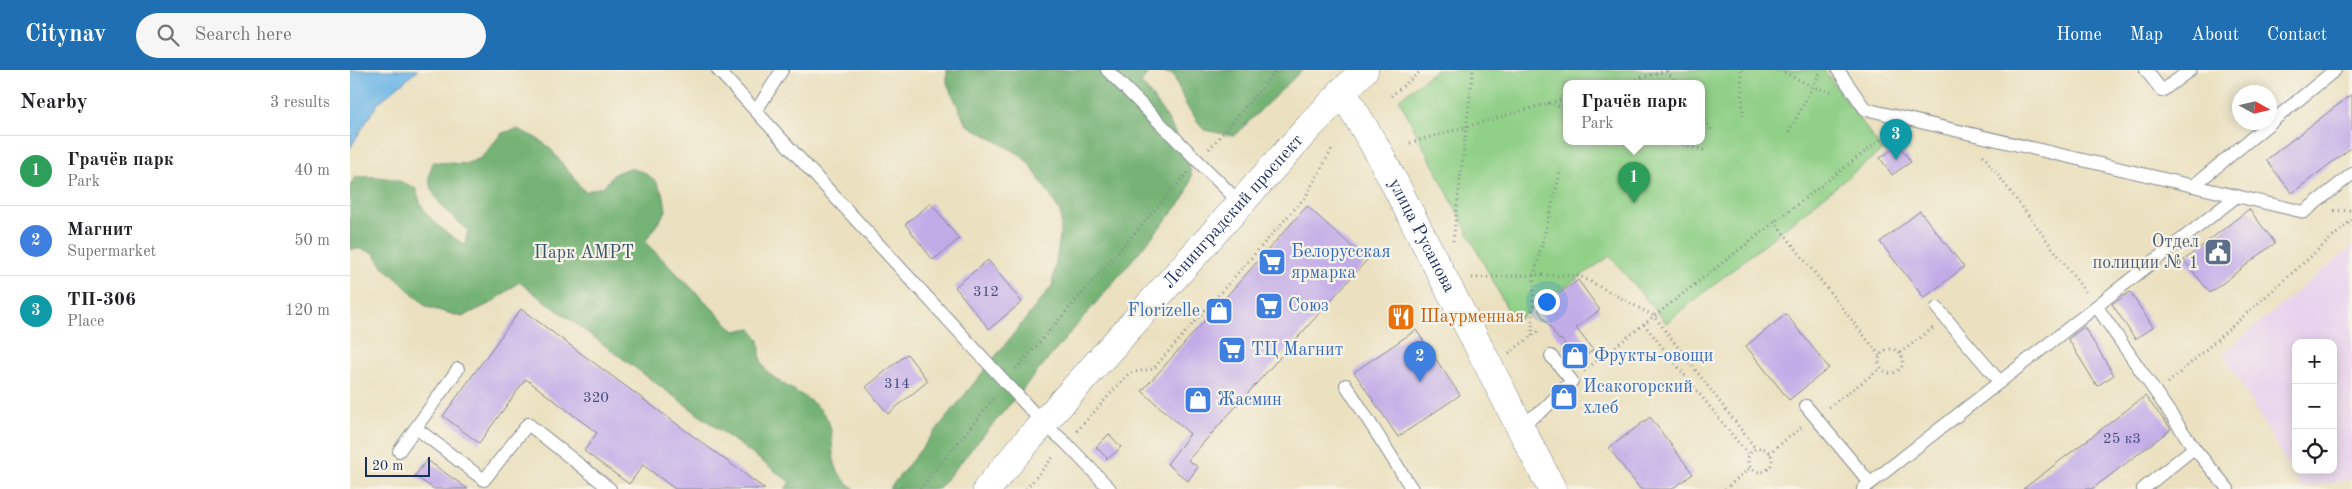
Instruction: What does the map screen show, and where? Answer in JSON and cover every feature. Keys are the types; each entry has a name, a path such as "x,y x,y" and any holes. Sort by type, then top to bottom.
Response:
{"main road":[{"name":"Ленинградский проспект","path":"987,489 1342,91 1364,70"},
{"name":"улица Русанова","path":"1342,91 1379,153 1552,489"}],"lane":[{"path":"718,70 1044,424 1066,443 1110,489"},
{"path":"756,111 782,70"},
{"path":"1107,70 1241,204"},
{"path":"1838,70 1865,109 2304,212 2352,174"},
{"path":"2146,70 2162,91 2190,70"},
{"path":"2193,186 2335,70"},
{"path":"1806,406 1867,486 2237,196"},
{"path":"2097,307 2194,448 2228,489"},
{"path":"1938,308 2000,382"},
{"path":"1520,426 1543,410 1572,381 1551,356"},
{"path":"399,452 458,369"},
{"path":"1346,385 1412,489"},
{"path":"416,428 484,480 528,424 610,489"},
{"path":"2143,489 2194,448"}],"path":[{"path":"920,489 991,404 1005,381 1277,70"},
{"path":"1391,96 1422,70"},
{"path":"1453,241 1473,70"},
{"path":"1632,80 1668,70"},
{"path":"1741,70 1743,116"},
{"path":"1780,70 1813,87 1858,98"},
{"path":"1789,132 1822,70"},
{"path":"1410,143 1563,99"},
{"path":"1548,103 1563,109"},
{"path":"1572,381 1774,221 1908,119"},
{"path":"1705,120 1714,132"},
{"path":"1966,133 2097,307"},
{"path":"1685,145 1704,150"},
{"path":"1026,489 1129,373 1153,369 1306,196 1333,147"},
{"path":"1532,336 1534,275 1561,169"},
{"path":"2156,393 2352,220"},
{"path":"1774,221 1880,356 1881,368 1891,373 1899,370 1902,366 1900,353 1890,349 1880,356"},
{"path":"1472,278 1534,275 1580,276 1654,316 1756,449"},
{"path":"1900,353 1946,318"},
{"path":"1644,324 1749,456"},
{"path":"1510,353 1540,330"},
{"path":"1761,448 1769,452 1771,456 1768,469 1760,472 1750,468 1749,456 1756,449 1761,448"},
{"path":"1725,489 1750,468"}],"shaded area":[{"path":"2352,246 2352,479 2301,488 2293,474 2337,474 2337,339 2292,339 2292,472 2223,353"}],"green space":[{"path":"947,70 1302,70 1234,136 1204,130 1186,105 1173,74 1149,71 1141,83 1171,126 1188,162 1191,177 1183,200 938,489 889,489 1052,286 1061,230 1061,215 1030,165 1019,154 966,124 947,83"},
{"path":"1436,70 1824,70 1882,150 1666,323 1610,256 1514,322 1399,99"},
{"name":"Парк АМРТ","path":"517,129 549,147 585,192 604,186 614,174 629,168 643,172 656,181 664,197 666,211 645,242 735,331 750,328 759,341 763,367 780,382 811,401 824,414 829,423 834,461 838,471 844,480 855,489 785,489 790,482 519,282 493,302 462,317 427,307 383,266 374,253 361,249 350,249 350,186 355,177 387,178 402,182 416,189 423,207 434,222 465,245 468,230 443,207 433,193 429,175 433,162 465,164 481,158 502,133"}],"water":[{"path":"350,70 418,70 378,103 350,148"}],"building":[{"path":"2352,94 2352,147 2292,193 2266,160"},
{"path":"1899,145 1911,162 1892,175 1880,158"},
{"path":"931,203 959,239 933,260 905,224"},
{"name":"ТЦ Магнит","path":"1307,206 1367,260 1188,460 1198,467 1188,481 1167,464 1190,434 1142,391"},
{"path":"2249,209 2275,243 2210,293 2184,260"},
{"path":"1920,211 1964,267 1924,298 1880,242"},
{"path":"988,260 1022,302 989,329 955,287"},
{"path":"1578,280 1600,310 1576,328 1593,350 1578,362 1561,339 1559,340 1538,310"},
{"path":"2130,292 2153,327 2135,339 2112,304"},
{"path":"521,309 765,489 675,489 643,465 629,484 584,451 597,433 526,379 479,443 443,416"},
{"path":"1786,314 1829,368 1789,400 1746,346"},
{"path":"2084,327 2114,375 2097,386 2068,339"},
{"path":"1416,330 1460,395 1398,437 1354,372"},
{"path":"907,354 928,381 888,414 866,387"},
{"path":"2145,396 2171,429 2092,489 2023,489"},
{"path":"1650,417 1693,474 1672,489 1640,489 1609,448"},
{"path":"1109,434 1121,447 1108,459 1096,447"},
{"path":"427,460 468,489 434,489 415,476"}],"place":[{"name":"ТП-306","path":"1896,160"},
{"name":"Грачёв парк","path":"1634,203"},
{"name":"Отдел полиции № 1","path":"2218,252"},
{"name":"Белорусская ярмарка","path":"1272,262"},
{"name":"Союз","path":"1269,306"},
{"name":"Florizelle","path":"1219,311"},
{"name":"Шаурменная","path":"1401,317"},
{"name":"ТЦ Магнит","path":"1232,350"},
{"name":"Фрукты-овощи","path":"1575,356"},
{"name":"Магнит","path":"1420,382"},
{"name":"Исакогорский хлеб","path":"1564,397"},
{"name":"Жасмин","path":"1198,400"}]}
